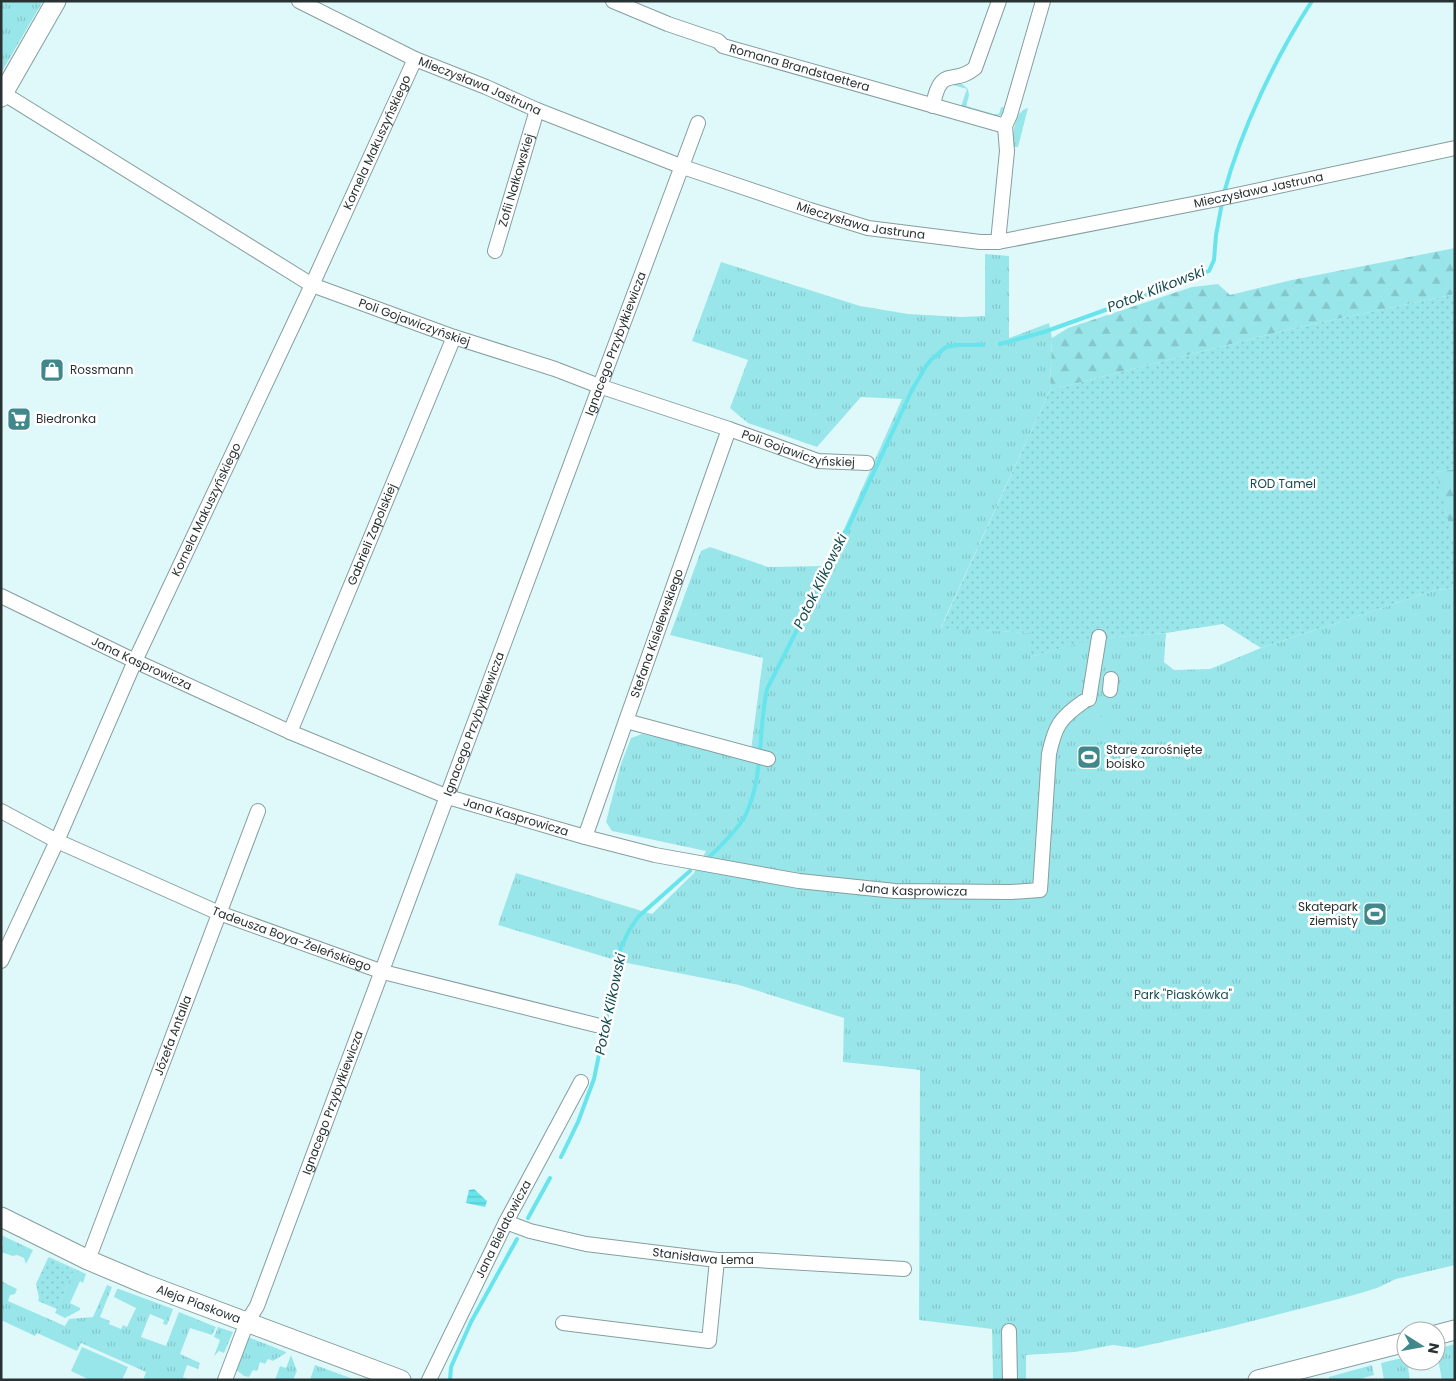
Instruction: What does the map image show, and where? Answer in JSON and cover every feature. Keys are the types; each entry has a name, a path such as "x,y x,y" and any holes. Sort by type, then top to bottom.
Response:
{"street":[{"path":"2,94 56,1"},
{"name":"Mieczysława Jastruna","path":"299,1 415,59 486,87 537,110 683,167 868,228 972,242 998,242 1224,198 1455,148"},
{"name":"Romana Brandstaettera","path":"613,1 668,24 718,41 723,46 1005,126"},
{"path":"933,106 940,83 948,77 966,74 976,68 999,1"},
{"path":"998,242 1006,151 1005,126 1010,115 1043,1"},
{"name":"Kornela Makuszyńskiego","path":"1,962 57,841 135,661 312,285 415,59"},
{"name":"Poli Gojawiczyńskiej","path":"2,94 312,285 454,337 555,369 599,386 818,461 867,463"},
{"name":"Zofii Nałkowskiej","path":"495,252 537,110"},
{"name":"Ignacego Przybyłkiewicza","path":"225,1380 247,1322 258,1306 698,123"},
{"name":"Gabrieli Zapolskiej","path":"290,732 454,337"},
{"name":"Stefana Kisielewskiego","path":"585,837 728,429"},
{"name":"Jana Kasprowicza","path":"1,596 135,661 290,732 448,796 585,837 655,855 799,881 895,892 1011,892 1040,890 1049,754 1059,723 1071,710 1086,700 1099,637"},
{"path":"626,721 762,758"},
{"name":"Tadeusza Boya-Żeleńskiego","path":"1,811 57,841 219,913 383,972 596,1025"},
{"name":"Józefa Antalla","path":"88,1260 258,811"},
{"name":"Jana Bielatowicza","path":"429,1380 506,1222 581,1082"},
{"name":"Aleja Piaskowa","path":"1,1217 88,1260 145,1284 401,1380"},
{"name":"Stanisława Lema","path":"506,1222 530,1231 586,1244 718,1260 756,1260 904,1269"},
{"path":"563,1323 709,1342 718,1260"},
{"path":"1010,1331 1010,1380"},
{"path":"1258,1380 1396,1345"}],"green space":[{"path":"1,1 43,1 1,73"},
{"path":"954,83 962,84 968,89 969,96 966,106 994,114 999,114 1001,107 1008,108 1003,115 996,116 961,106 967,89 953,85"},
{"path":"1028,108 1018,147 1012,147 1017,118 1023,110"},
{"path":"1455,248 1455,294 1295,328 1050,390 1052,338 1068,328 1192,287 1218,284 1230,295 1292,280"},
{"name":"Park \"Piaskówka\"","path":"985,254 1009,256 1009,338 1049,323 1052,338 1050,390 941,627 1030,633 1030,657 1092,639 1166,633 1164,662 1174,670 1210,669 1261,648 1436,590 1455,588 1455,1265 1396,1279 1377,1288 1354,1295 1225,1328 1135,1348 1113,1345 1075,1352 1026,1355 1026,1380 993,1380 992,1329 919,1320 920,1070 843,1062 844,1018 739,985 622,962 498,925 516,873 652,914 694,873 706,851 612,831 606,822 621,764 631,738 642,734 750,758 763,658 670,635 701,551 710,547 768,567 823,566 836,547 902,399 861,397 817,447 748,423 730,408 748,360 692,341 721,262 860,306 908,314 961,317 985,316"},
{"name":"ROD Tamel","path":"1455,294 1455,469 1436,472 1455,548 1455,588 1436,590 1261,648 1223,624 1166,633 1094,639 1030,657 1030,633 941,628 1050,390 1295,328"},
{"path":"1455,469 1455,548 1435,472"},
{"name":"Stare zarośnięte boisko","path":"1091,717 1118,717 1117,729 1091,729"},
{"name":"Stare zarośnięte boisko","path":"1108,744 1109,768 1070,769 1069,746"},
{"path":"1,1235 33,1250 26,1264 24,1258 1,1252 3,1243"},
{"path":"49,1257 86,1274 83,1283 80,1281 70,1303 80,1308 80,1310 65,1318 55,1313 74,1270"},
{"path":"48,1258 74,1270 57,1309 38,1301 36,1284"},
{"path":"1,1281 17,1289 15,1294 10,1295 8,1301 65,1326 69,1319 93,1317 107,1285 112,1287 100,1317 110,1321 109,1324 121,1329 123,1325 127,1327 136,1308 114,1297 117,1289 173,1309 167,1325 163,1324 164,1320 150,1314 141,1337 166,1346 179,1312 216,1327 212,1335 190,1328 180,1354 200,1363 198,1369 187,1365 183,1377 190,1380 143,1380 146,1372 81,1343 77,1351 37,1333 35,1336 1,1320"},
{"path":"218,1327 233,1332 224,1353 219,1351 214,1356 220,1340 214,1337"},
{"path":"248,1337 286,1353 273,1361 268,1359 265,1364 260,1362 257,1371 253,1370 249,1377 244,1376 235,1369"},
{"path":"1455,1344 1455,1380 1442,1380 1440,1371 1446,1371 1446,1346"},
{"path":"82,1347 128,1367 122,1380 90,1380 71,1371"},
{"path":"291,1355 297,1371 293,1380 275,1380 280,1366 286,1368"},
{"path":"1396,1359 1396,1371 1408,1371 1410,1380 1384,1380 1381,1363"},
{"path":"315,1365 356,1380 310,1380"},
{"path":"1372,1365 1374,1375 1356,1380 1329,1380 1329,1377"}],"shaded area":[{"path":"474,1189 487,1201 485,1207 466,1203 469,1190"}],"waterway":[{"name":"Potok Klikowski","path":"1224,193 1240,144 1261,94 1285,45 1312,1"},
{"name":"Potok Klikowski","path":"1000,344 1044,332 1209,271 1214,260 1222,203"},
{"name":"Potok Klikowski","path":"708,858 734,831 746,814 756,784 767,689 839,547 912,390 926,366 946,347 983,345"},
{"name":"Potok Klikowski","path":"561,1157 578,1122 594,1079 621,947 638,917 690,871"},
{"name":"Potok Klikowski","path":"528,1218 550,1178"},
{"name":"Potok Klikowski","path":"450,1380 451,1367 471,1322 517,1239"}],"place":[{"name":"Rossmann","path":"52,370"},
{"name":"Biedronka","path":"19,419"},
{"name":"Stare zarośnięte boisko","path":"1089,757"},
{"name":"Skatepark ziemisty","path":"1375,914"}]}
